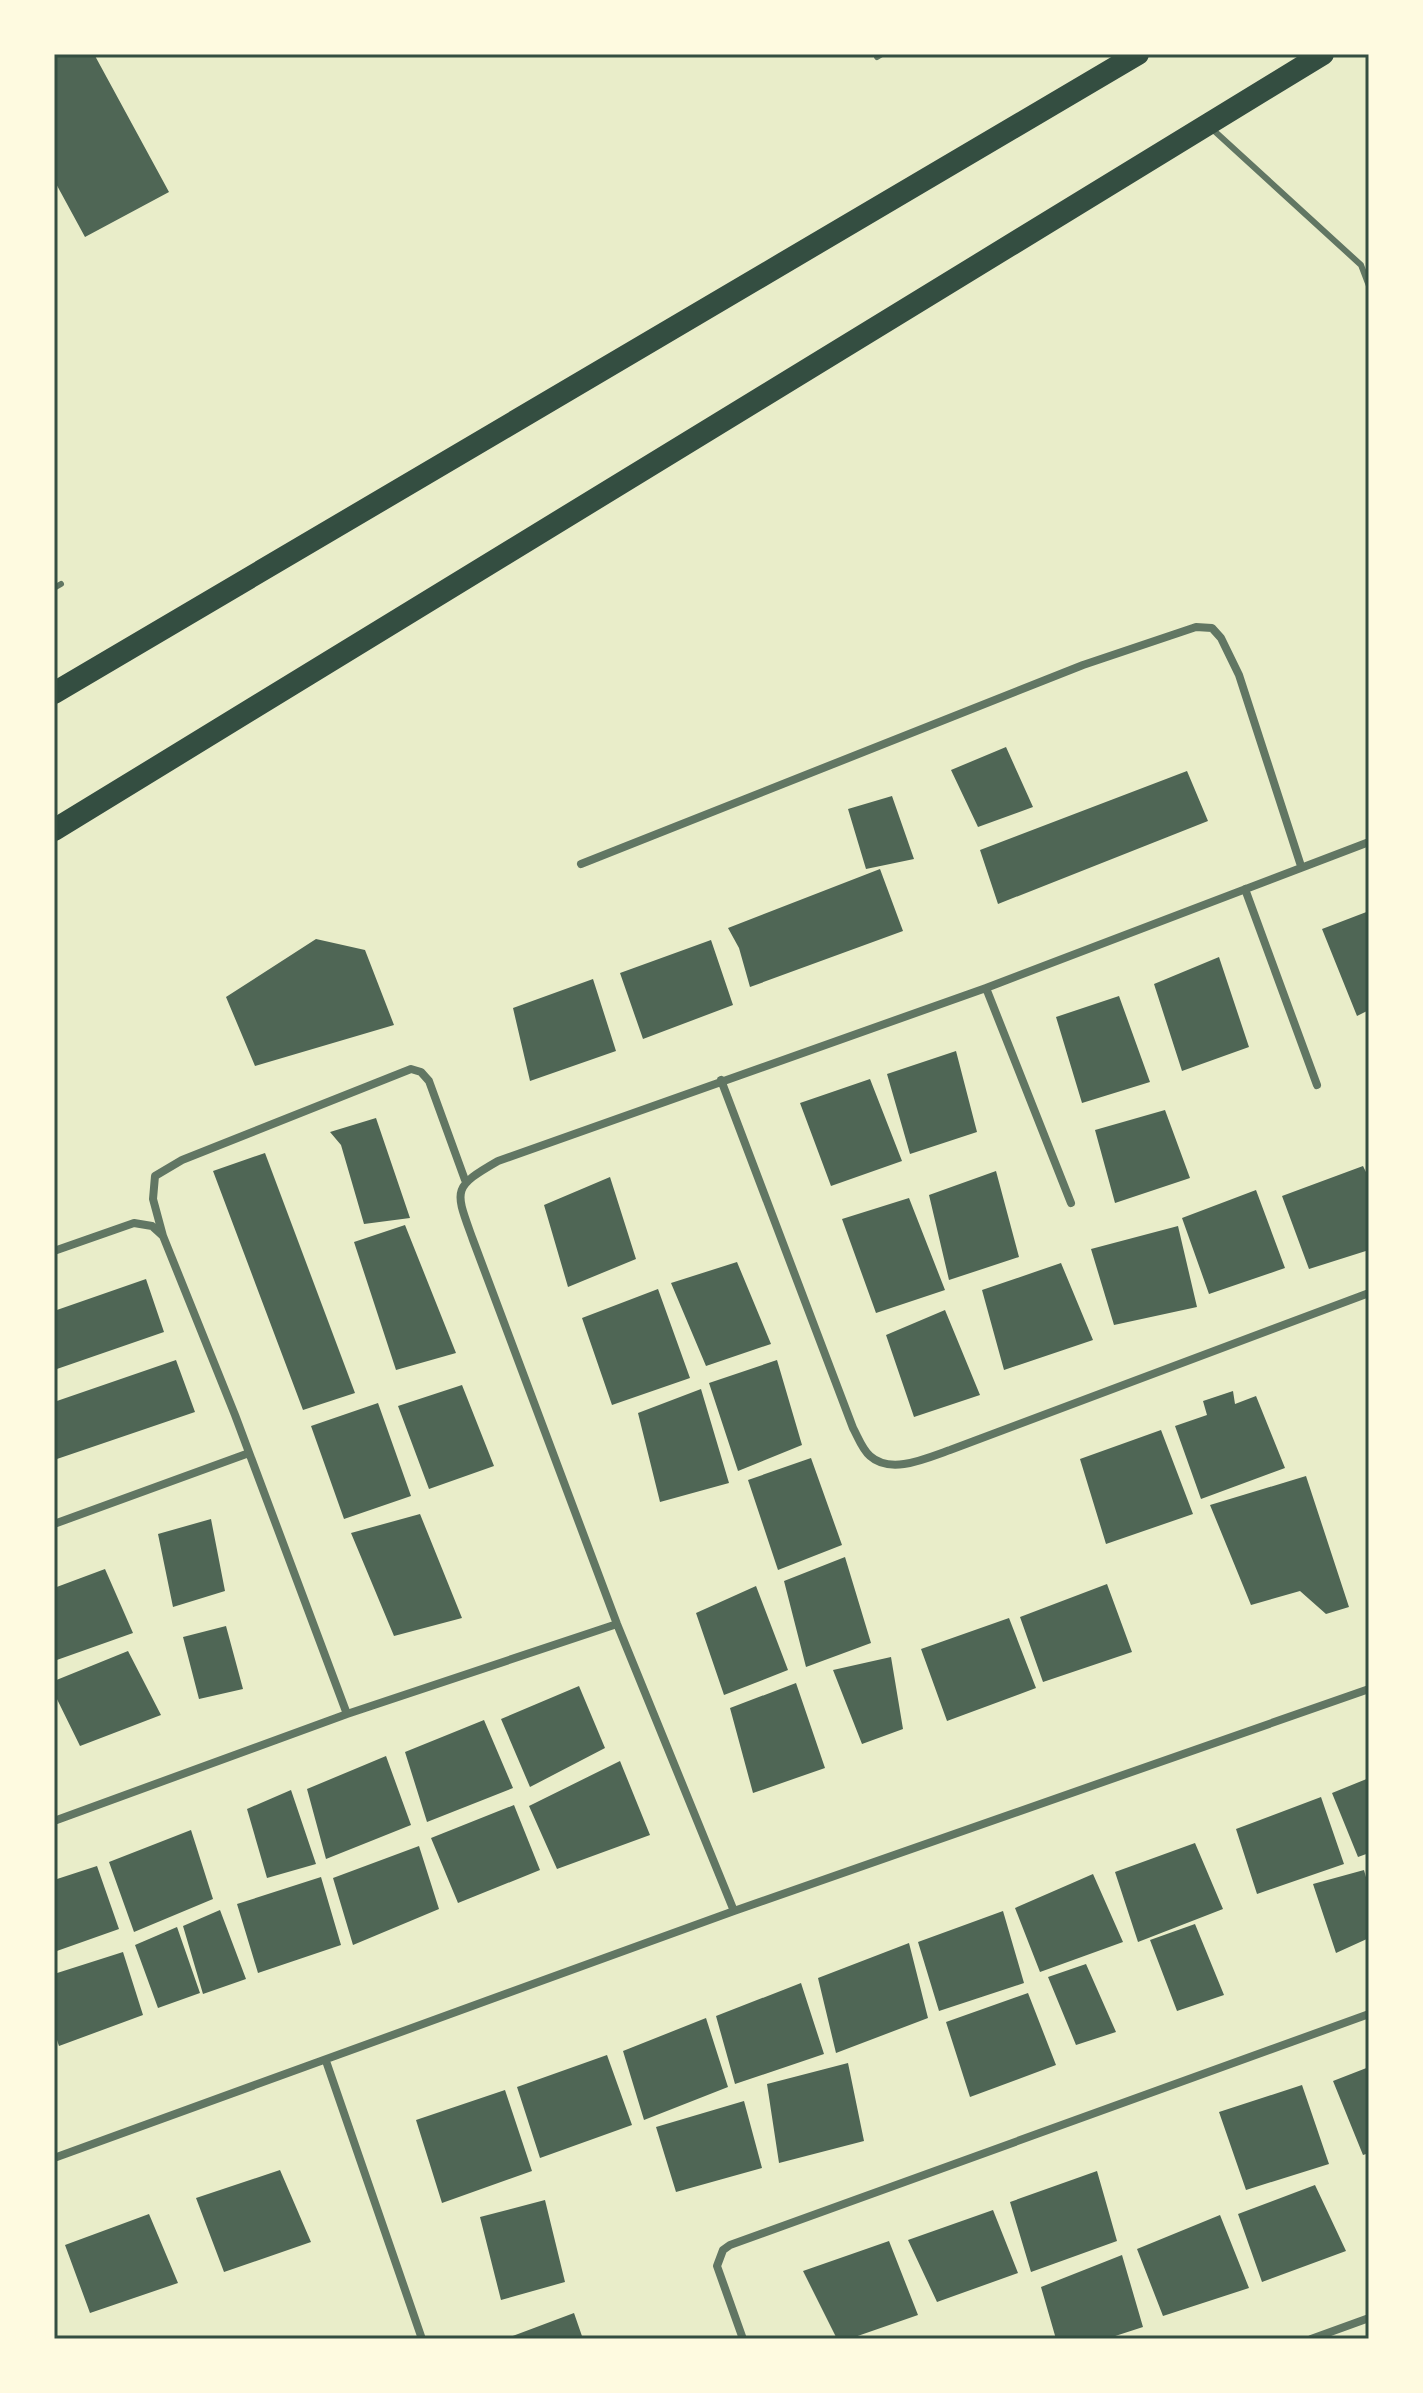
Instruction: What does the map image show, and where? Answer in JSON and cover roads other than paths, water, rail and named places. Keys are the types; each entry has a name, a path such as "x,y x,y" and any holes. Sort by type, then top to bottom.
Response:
{"highway":[{"path":"54,693 1138,54"},
{"path":"54,830 1323,54"}],"street":[{"path":"581,864 1069,670 1196,627 1212,628 1221,638 1239,675 1301,866"},
{"path":"465,1180 498,1161 986,988 1369,842"},
{"path":"1245,889 1317,1085"},
{"path":"986,988 1071,1203"},
{"path":"347,1714 163,1236 153,1199 155,1176 182,1160 411,1069 421,1072 429,1081 465,1180 461,1191 461,1208 617,1624 734,1911"},
{"path":"721,1080 853,1428 867,1454 882,1464 910,1463 950,1450 1369,1293"},
{"path":"54,1251 134,1223 152,1226 163,1236"},
{"path":"54,1524 249,1453"},
{"path":"54,1821 347,1714 617,1624"},
{"path":"54,2158 734,1911 1369,1689"},
{"path":"743,2339 717,2266 723,2250 730,2245 1369,2014"},
{"path":"326,2061 422,2339"},
{"path":"1311,2339 1369,2318"}],"lane":[{"path":"1208,125 1361,265 1369,286"},
{"path":"54,588 61,584"}]}
